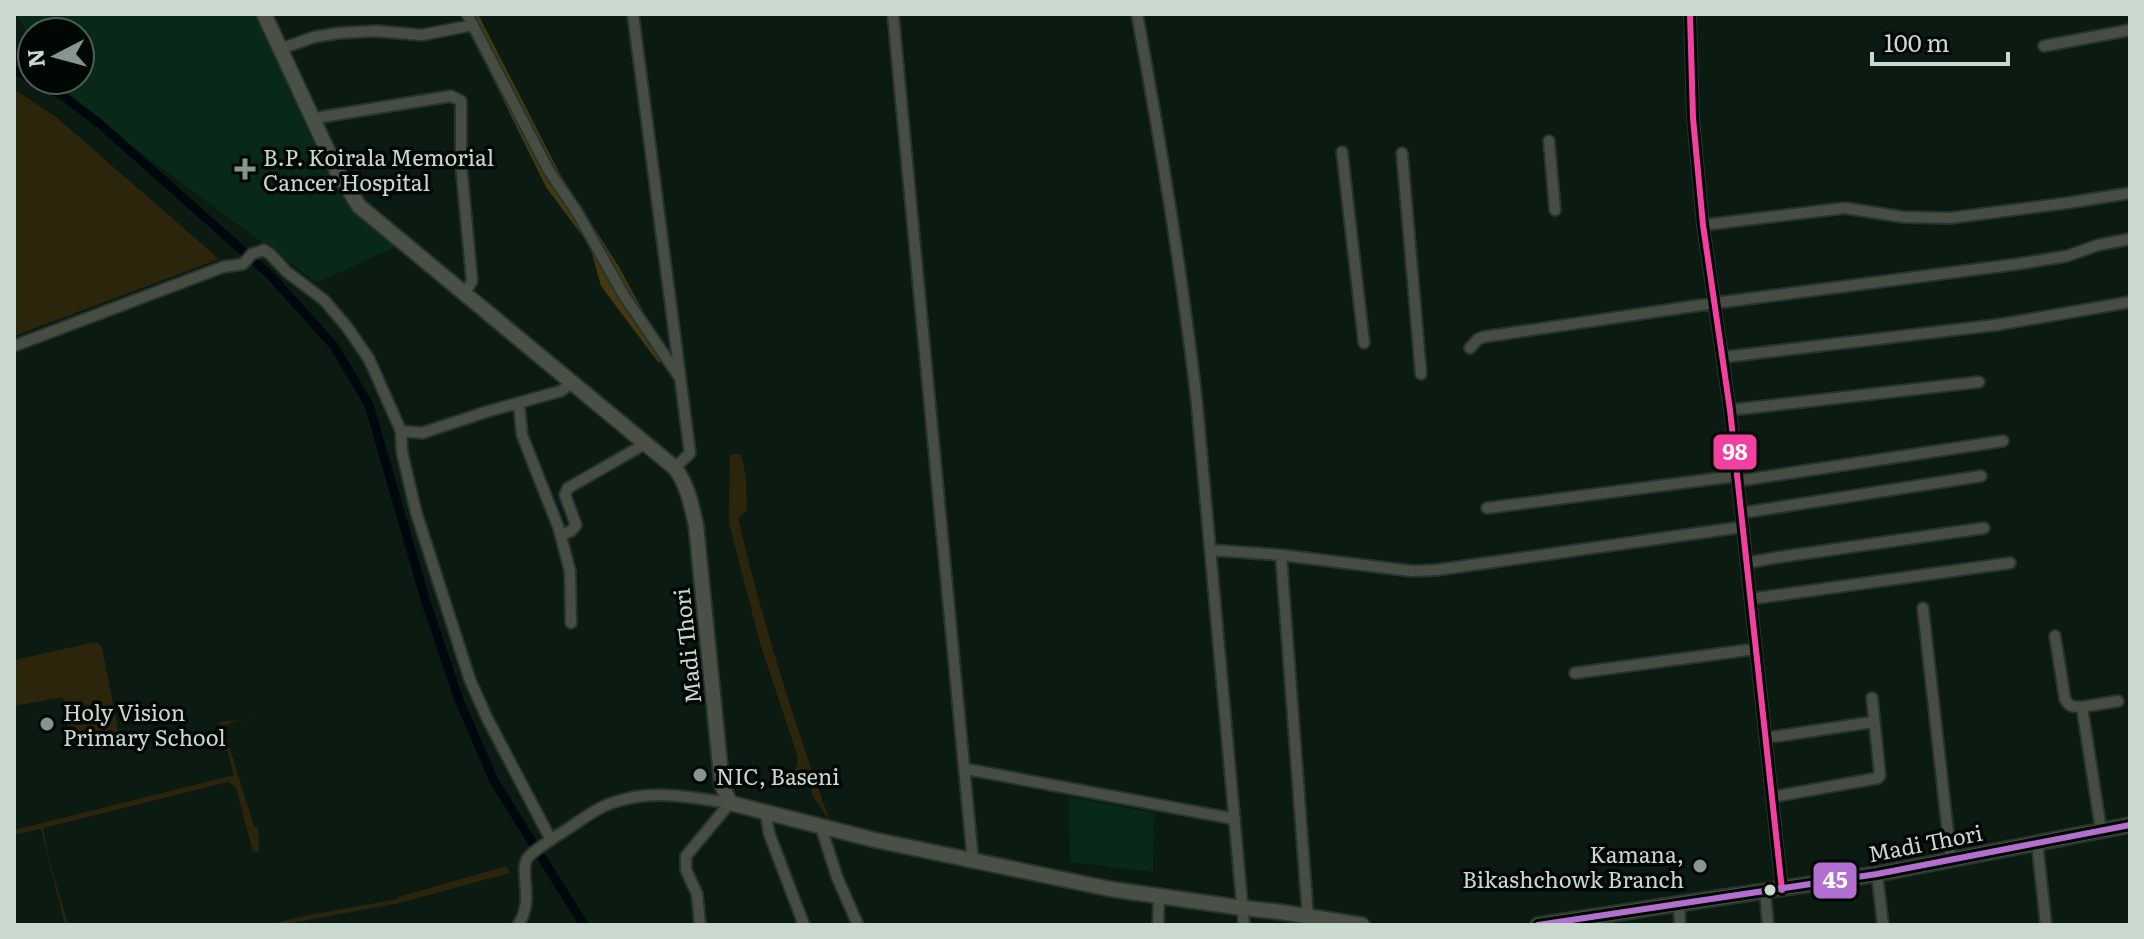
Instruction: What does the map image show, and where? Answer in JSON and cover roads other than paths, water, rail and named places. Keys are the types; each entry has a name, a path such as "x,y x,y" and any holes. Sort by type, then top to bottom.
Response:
{"main road":[{"name":"Madi Thori","path":"264,14 337,171 359,206 675,468 687,488 696,525 722,785 730,803"},
{"path":"730,803 973,862 1110,889 1362,925"},
{"name":"Madi Thori","path":"1538,925 1583,922 1679,903 1877,874 2130,825"}],"street":[{"path":"467,14 549,171 577,212 623,294 681,380"},
{"path":"633,14 690,453 675,468"},
{"path":"893,14 973,862"},
{"path":"1137,14 1160,135 1185,299 1244,925"},
{"path":"1690,14 1693,118 1703,225 1724,357 1782,890"},
{"path":"280,49 314,37 339,33 376,31 422,35 473,25"},
{"path":"2044,46 2130,30"},
{"path":"313,120 451,96 461,101 461,164 472,281 465,293"},
{"path":"1549,141 1555,210"},
{"path":"1342,152 1364,343"},
{"path":"1402,153 1421,374"},
{"path":"1703,225 1845,208 1903,217 1950,218 2130,193"},
{"path":"1470,348 1483,337 2030,262 2067,256 2098,245 2130,239"},
{"path":"14,346 223,267 243,264 252,254 264,250 324,300 369,359 401,431 402,452 416,512 470,680 548,843"},
{"path":"1724,357 1996,325 2130,302"},
{"path":"401,431 422,433 561,391 573,382"},
{"path":"1730,410 1979,382"},
{"path":"519,404 522,435 561,535 570,571 571,623"},
{"path":"1487,508 1737,479 2003,441"},
{"path":"561,535 576,525 565,495 568,488 645,444"},
{"path":"1741,513 1981,476"},
{"path":"1211,550 1412,571 1436,570 1742,527"},
{"path":"1746,563 1984,528"},
{"path":"1281,555 1315,920"},
{"path":"1750,599 2010,563"},
{"path":"1923,608 1951,860"},
{"path":"2055,636 2068,705 2082,707 2118,701"},
{"path":"1575,673 1755,649"},
{"path":"1772,797 1878,778 1872,698"},
{"path":"2082,707 2101,830"},
{"path":"1765,738 1873,722"},
{"path":"966,769 1235,819"},
{"path":"518,925 526,908 525,864 532,854 594,811 608,804 644,795 665,794 730,803"},
{"path":"700,925 697,894 686,870 686,856 730,803"},
{"path":"766,813 769,833 804,925"},
{"path":"821,827 837,877 858,925"},
{"path":"2037,842 2046,925"},
{"path":"1877,874 1883,925"},
{"path":"1765,891 1768,925"},
{"path":"1158,925 1159,896"},
{"path":"1679,903 1680,925"}],"waterway":[{"path":"63,96 100,124 270,275 334,346 369,405 426,602 459,700 494,781 584,925"}],"place":[{"name":"B.P. Koirala Memorial Cancer Hospital","path":"245,169"},
{"name":"Holy Vision Primary School","path":"47,724"},
{"name":"NIC, Baseni","path":"700,775"},
{"name":"Kamana, Bikashchowk Branch","path":"1700,866"}]}
